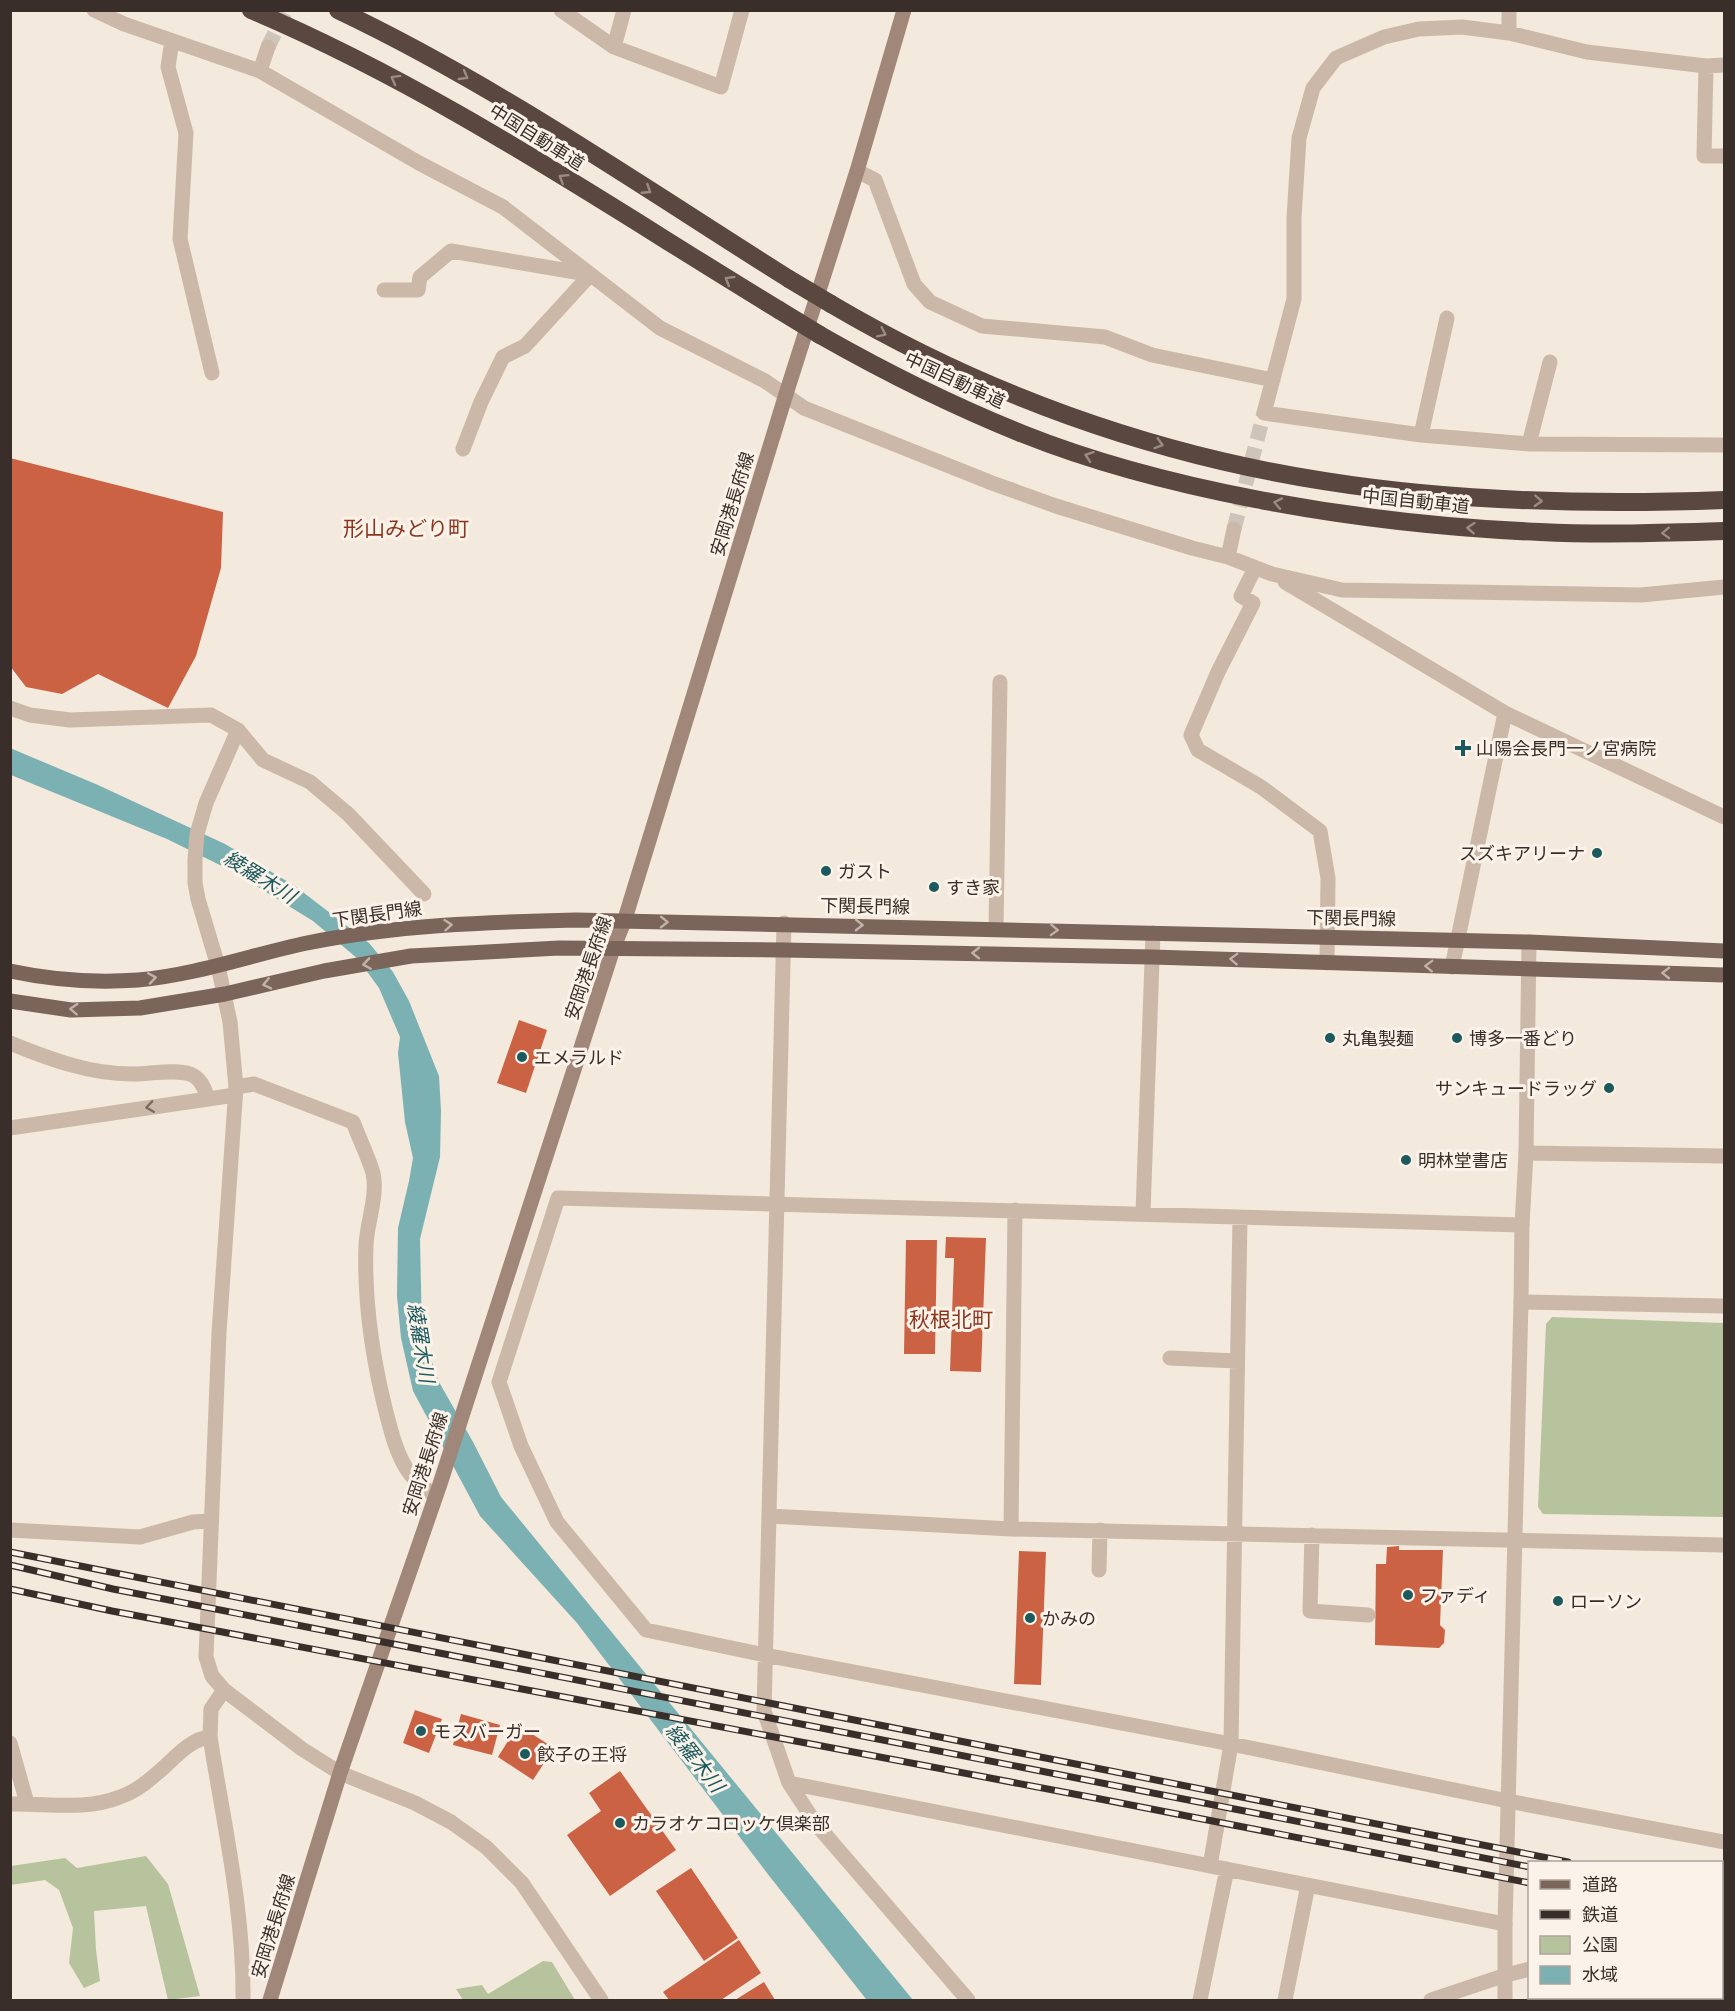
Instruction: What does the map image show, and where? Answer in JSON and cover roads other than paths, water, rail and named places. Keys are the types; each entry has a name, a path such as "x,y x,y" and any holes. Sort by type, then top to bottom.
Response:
{"highway":[{"name":"中国自動車道","path":"251,10 376,68 445,106 859,357 942,399 1025,435 1110,464 1202,489 1321,511 1434,525 1542,532 1725,531"},
{"name":"中国自動車道","path":"338,10 396,38 518,108 789,279 869,326 957,370 1036,405 1205,457 1324,481 1438,495 1542,501 1651,503 1725,500"}],"main road":[{"name":"安岡港長府線","path":"270,2001 340,1773 438,1490 613,949 624,922 857,171 904,10"},
{"name":"下関長門線","path":"10,971 57,979 102,982 140,980 218,966 308,943 390,931 489,922 576,920 1456,940 1725,951"},
{"path":"10,1001 71,1010 140,1008 225,994 324,970 411,957 559,948 1152,957 1725,975"}],"street":[{"path":"94,10 172,41 260,71 419,163 503,207 660,328 765,381 804,408 1056,506 1228,557 1272,574 1342,590 1641,595 1725,587"},
{"path":"561,10 614,47 721,87 742,10"},
{"path":"614,47 624,10"},
{"path":"1509,10 1509,33"},
{"path":"1725,64 1706,66 1587,52 1509,33 1462,27 1419,29 1384,37 1336,58 1312,88 1299,138 1294,218 1294,299 1264,413 1421,435 1529,444 1725,445"},
{"path":"172,41 168,67 186,133 180,239 212,373"},
{"path":"260,71 268,47"},
{"path":"1706,66 1704,156 1725,156"},
{"path":"857,171 875,180 914,284 930,302 982,326 1105,337 1152,355 1273,380"},
{"path":"384,290 418,290 420,278 451,251 590,275"},
{"path":"463,449 481,402 503,357 525,346 590,275"},
{"path":"1421,435 1447,318"},
{"path":"1529,444 1550,362"},
{"path":"1228,557 1234,529"},
{"path":"1255,568 1241,596 1253,603 1218,672 1191,735 1198,750 1261,787 1320,831 1328,878 1327,963"},
{"path":"1272,574 1505,713 1725,817"},
{"path":"996,928 1000,682"},
{"path":"10,708 30,715 70,720 211,715 238,730 263,760 310,782 348,814 424,894"},
{"path":"1452,967 1505,713"},
{"path":"238,730 206,803 197,834 195,883 225,994 230,1022 236,1091 219,1333 206,1657 212,1676 224,1690 302,1749 340,1773 452,1822 486,1847 522,1883 601,2001"},
{"path":"784,923 764,1711 789,1783 816,1824 968,2001"},
{"path":"1143,1213 1153,933"},
{"path":"1505,2001 1504,1924 1521,1302 1521,1225 1526,1153 1529,942"},
{"path":"10,1042 51,1059 95,1071 131,1074 180,1072 193,1075 202,1084 208,1099"},
{"path":"10,1128 208,1099 254,1084 353,1122 373,1174 373,1194 366,1243 369,1327 377,1375 391,1431 405,1467 417,1482 438,1490"},
{"path":"1526,1153 1725,1156"},
{"path":"1521,1225 558,1198 499,1383 521,1446 557,1522 646,1630 1725,1842"},
{"path":"1011,1529 1015,1210"},
{"path":"1210,1866 1231,1744 1240,1218"},
{"path":"1521,1302 1725,1306"},
{"path":"1170,1358 1237,1361"},
{"path":"770,1516 1011,1529 1725,1545"},
{"path":"10,1530 140,1536 193,1522 210,1521"},
{"path":"1099,1570 1100,1530"},
{"path":"1312,1535 1310,1611 1368,1615"},
{"path":"224,1690 211,1709 210,1737 239,1909 243,1956 243,2001"},
{"path":"10,1804 64,1806 99,1803 121,1797 156,1775 176,1756 201,1738 210,1737"},
{"path":"10,1743 27,1803"},
{"path":"789,1783 1504,1924"},
{"path":"1200,2001 1227,1869"},
{"path":"1285,2001 1308,1885"},
{"path":"1431,2001 1528,1970"}],"water":[{"name":"綾羅木川","path":"10,748 98,785 225,844 295,886 369,943 393,972 409,1001 439,1076 440,1157 420,1239 422,1334 439,1382 501,1497 913,2000 866,1999 577,1623 480,1516 413,1391 401,1338 397,1296 398,1228 413,1158 405,1122 398,1053 400,1037 379,988 358,959 313,921 232,871 167,839 11,775"}],"tunnel":[{"path":"268,47 286,10"},
{"path":"1234,529 1264,413"}],"railway":[{"path":"10,1552 1563,1861"},
{"path":"10,1565 113,1589 1528,1867"},
{"path":"10,1589 112,1611 1528,1883"}],"place":[{"name":"山陽会長門一ノ宮病院","path":"1463,748"},
{"name":"スズキアリーナ","path":"1597,853"},
{"name":"ガスト","path":"826,871"},
{"name":"すき家","path":"934,887"},
{"name":"丸亀製麺","path":"1330,1038"},
{"name":"博多一番どり","path":"1457,1038"},
{"name":"エメラルド","path":"522,1057"},
{"name":"サンキュードラッグ","path":"1609,1088"},
{"name":"明林堂書店","path":"1406,1160"},
{"name":"ファディ","path":"1408,1595"},
{"name":"ローソン","path":"1558,1601"},
{"name":"かみの","path":"1030,1618"},
{"name":"モスバーガー","path":"421,1731"},
{"name":"餃子の王将","path":"525,1754"},
{"name":"カラオケコロッケ倶楽部","path":"620,1823"}],"district":[{"name":"形山みどり町","path":"406,528"},
{"name":"秋根北町","path":"951,1319"}]}
